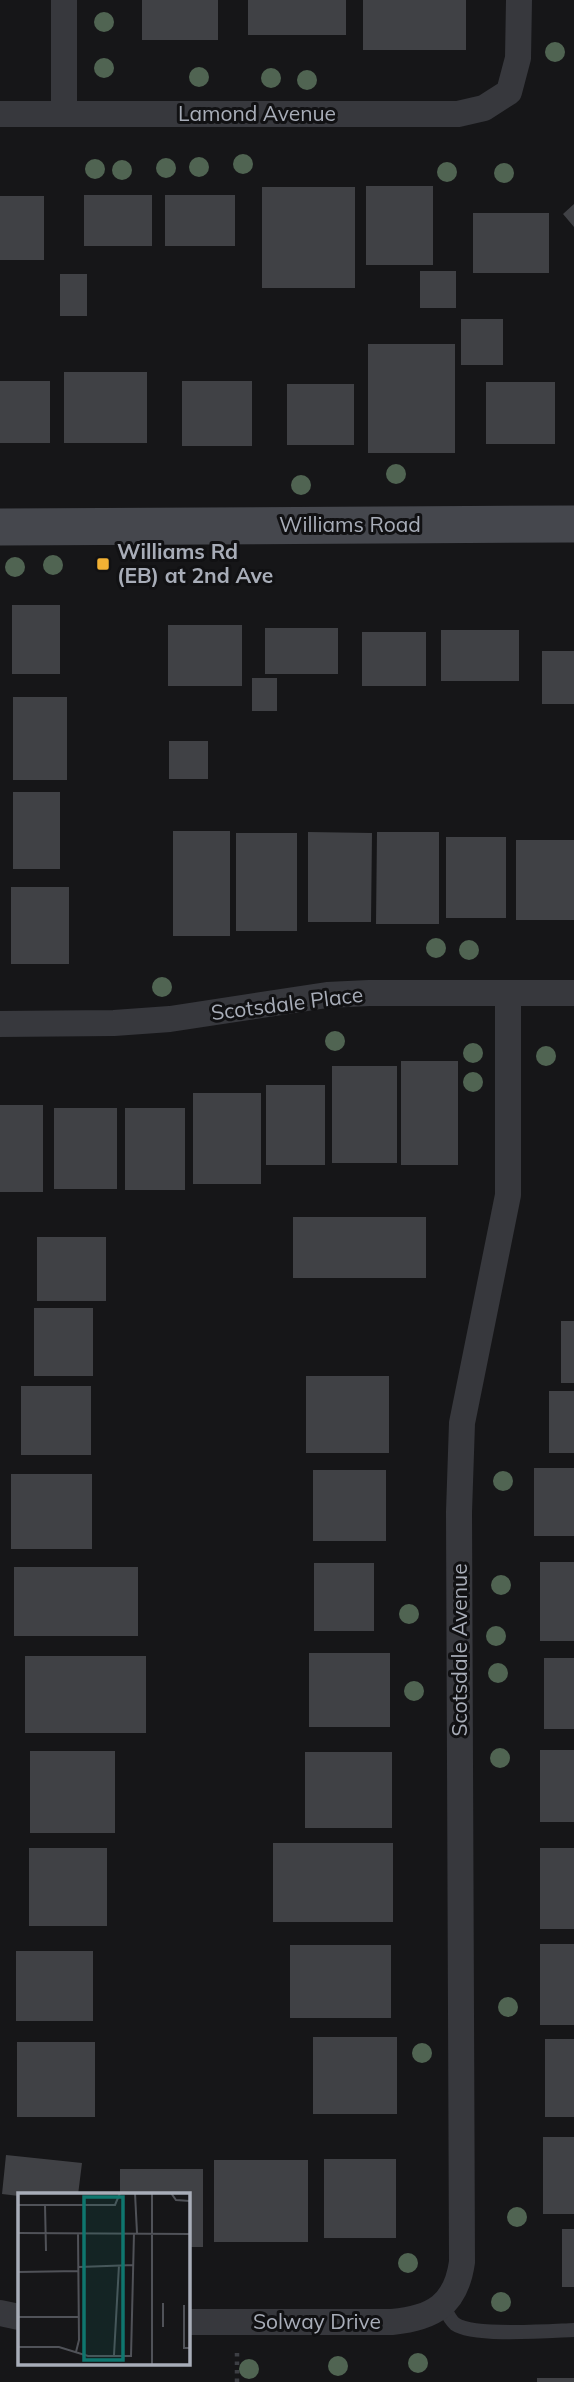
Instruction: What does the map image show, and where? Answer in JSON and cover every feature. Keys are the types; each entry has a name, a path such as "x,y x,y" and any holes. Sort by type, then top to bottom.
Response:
{"street":[{"path":"64,0 64,114"},
{"name":"Lamond Avenue","path":"0,114 458,114 484,108 509,92 518,58 519,0"},
{"name":"Williams Road","path":"0,527 574,524"},
{"name":"Scotsdale Place","path":"0,1024 114,1023 170,1019 327,995 574,993"},
{"name":"Scotsdale Avenue","path":"443,2305 460,2279 462,2262 462,1423 508,1195 508,994"},
{"name":"Solway Drive","path":"189,2322 392,2322 418,2319 443,2305"},
{"path":"0,2313 18,2317"}],"lane":[{"path":"443,2305 454,2323 468,2328 490,2331 574,2330"}],"path":[{"path":"237,2346 237,2382"}],"building":[{"path":"142,0 218,0 218,40 142,40"},
{"path":"248,0 346,0 346,35 248,35"},
{"path":"363,0 466,0 466,50 363,50"},
{"path":"366,186 433,186 433,265 366,265"},
{"path":"262,187 355,187 355,288 262,288"},
{"path":"84,195 152,195 152,246 84,246"},
{"path":"165,195 235,195 235,246 165,246"},
{"path":"0,196 44,196 44,260 0,260"},
{"path":"574,204 574,227 563,214"},
{"path":"473,213 549,213 549,273 473,273"},
{"path":"420,271 456,271 456,308 420,308"},
{"path":"60,274 87,274 87,316 60,316"},
{"path":"461,319 503,319 503,365 461,365"},
{"path":"368,344 455,344 455,453 368,453"},
{"path":"64,372 147,372 147,443 64,443"},
{"path":"0,381 50,381 50,443 0,443"},
{"path":"182,381 252,381 252,446 182,446"},
{"path":"486,382 555,382 555,444 486,444"},
{"path":"287,384 354,384 354,445 287,445"},
{"path":"12,605 60,605 60,674 12,674"},
{"path":"168,625 242,625 242,686 168,686"},
{"path":"265,628 338,628 338,674 265,674"},
{"path":"441,630 519,630 519,681 441,681"},
{"path":"362,632 426,632 426,686 362,686"},
{"path":"542,651 574,651 574,704 542,704"},
{"path":"252,678 277,678 277,711 252,711"},
{"path":"13,697 67,697 67,780 13,780"},
{"path":"169,741 208,741 208,779 169,779"},
{"path":"13,792 60,792 60,869 13,869"},
{"path":"173,831 230,831 230,936 173,936"},
{"path":"308,832 372,833 371,922 308,922"},
{"path":"377,832 439,832 439,924 376,924"},
{"path":"236,833 297,833 297,931 236,931"},
{"path":"446,837 506,837 506,918 446,918"},
{"path":"516,840 574,840 574,920 516,920"},
{"path":"11,887 69,887 69,964 11,964"},
{"path":"401,1061 458,1061 458,1165 401,1165"},
{"path":"332,1066 397,1066 397,1163 332,1163"},
{"path":"266,1085 325,1085 325,1165 266,1165"},
{"path":"193,1093 261,1093 261,1184 193,1184"},
{"path":"0,1105 43,1105 43,1192 0,1192"},
{"path":"54,1108 117,1108 117,1189 54,1189"},
{"path":"125,1108 185,1108 185,1190 125,1190"},
{"path":"293,1217 426,1217 426,1278 293,1278"},
{"path":"37,1237 106,1237 106,1301 37,1301"},
{"path":"34,1308 93,1308 93,1376 34,1376"},
{"path":"561,1321 574,1321 574,1383 561,1383"},
{"path":"306,1376 389,1376 389,1453 306,1453"},
{"path":"21,1386 91,1386 91,1455 21,1455"},
{"path":"549,1391 574,1391 574,1453 549,1453"},
{"path":"534,1468 574,1468 574,1536 534,1536"},
{"path":"313,1470 386,1470 386,1541 313,1541"},
{"path":"11,1474 92,1474 92,1549 11,1549"},
{"path":"540,1562 574,1562 574,1641 540,1641"},
{"path":"314,1563 374,1563 374,1631 314,1631"},
{"path":"14,1567 138,1567 138,1636 14,1636"},
{"path":"309,1653 390,1653 390,1727 309,1727"},
{"path":"25,1656 146,1656 146,1733 25,1733"},
{"path":"544,1658 574,1658 574,1729 544,1729"},
{"path":"540,1750 574,1750 574,1822 540,1822"},
{"path":"30,1751 115,1751 115,1833 30,1833"},
{"path":"305,1752 392,1752 392,1828 305,1828"},
{"path":"273,1843 393,1843 393,1922 273,1922"},
{"path":"29,1848 107,1848 107,1926 29,1926"},
{"path":"540,1848 574,1848 574,1929 540,1929"},
{"path":"540,1944 574,1944 574,2025 540,2025"},
{"path":"290,1945 391,1945 391,2018 290,2018"},
{"path":"16,1951 93,1951 93,2021 16,2021"},
{"path":"313,2037 397,2037 397,2114 313,2114"},
{"path":"545,2039 574,2039 574,2117 545,2117"},
{"path":"17,2042 95,2042 95,2117 17,2117"},
{"path":"543,2137 574,2137 574,2214 543,2214"},
{"path":"6,2155 82,2163 78,2193 2,2194"},
{"path":"324,2159 396,2159 396,2238 324,2238"},
{"path":"214,2160 308,2160 308,2242 214,2242"},
{"path":"120,2169 203,2169 203,2247 189,2247 189,2193 120,2193"},
{"path":"562,2229 574,2229 574,2287 562,2287"},
{"path":"537,2378 574,2378 574,2382 537,2382"}],"place":[{"name":"Williams Rd (EB) at 2nd Ave","path":"103,564"}]}
